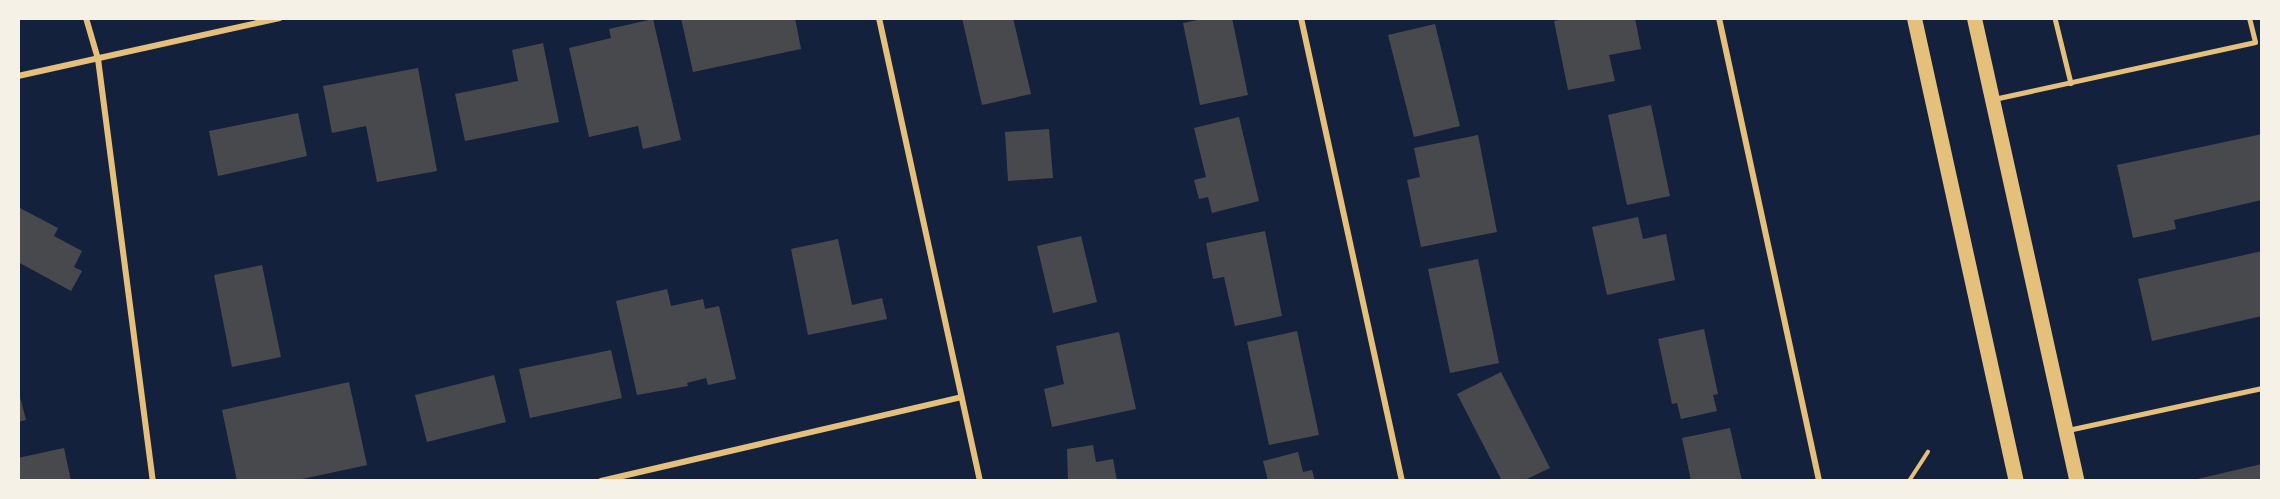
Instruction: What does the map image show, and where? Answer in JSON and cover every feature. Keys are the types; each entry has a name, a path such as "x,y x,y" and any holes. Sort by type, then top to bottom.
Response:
{"main road":[{"path":"1914,18 2016,481"},
{"path":"1974,18 2077,481"}],"street":[{"path":"86,18 98,59 153,481"},
{"path":"18,76 280,18"},
{"path":"879,18 980,481"},
{"path":"1301,18 1402,481"},
{"path":"1719,18 1819,481"},
{"path":"601,481 961,397"}],"lane":[{"path":"2055,18 2070,83"},
{"path":"1993,100 2255,42 2249,18"},
{"path":"2066,430 2262,388"}],"path":[{"path":"1909,481 1928,452"}],"building":[{"path":"681,18 795,18 801,49 693,72"},
{"path":"962,18 1013,18 1031,94 982,105"},
{"path":"1207,18 1232,18 1248,95 1200,105 1183,23"},
{"path":"1569,18 1635,18 1641,49 1609,55 1615,81 1568,90 1554,21"},
{"path":"653,19 681,140 643,149 638,126 589,137 569,48 611,38 609,29"},
{"path":"1435,24 1460,126 1414,137 1388,35"},
{"path":"543,43 559,122 465,141 455,94 518,81 512,50"},
{"path":"418,68 437,171 377,182 366,126 332,133 323,86"},
{"path":"1651,105 1670,196 1627,205 1608,115"},
{"path":"298,113 307,156 218,176 209,131"},
{"path":"1239,117 1259,201 1212,213 1208,197 1199,199 1194,180 1206,177 1194,128"},
{"path":"1049,129 1053,178 1008,181 1005,132"},
{"path":"2262,134 2262,200 2174,220 2176,229 2133,238 2117,165"},
{"path":"1478,135 1497,232 1421,247 1407,180 1420,177 1414,148"},
{"path":"18,207 58,228 54,236 82,251 74,267 82,271 71,291 18,262"},
{"path":"1638,217 1643,239 1666,234 1675,280 1607,295 1592,227"},
{"path":"1265,231 1282,316 1235,326 1224,277 1213,279 1206,243"},
{"path":"1081,236 1097,302 1053,313 1037,246"},
{"path":"838,239 852,305 882,298 887,319 808,335 791,249"},
{"path":"2262,251 2262,316 2152,341 2138,279"},
{"path":"1478,259 1499,363 1450,373 1428,269"},
{"path":"262,265 281,357 232,367 214,275"},
{"path":"667,289 671,306 703,299 705,309 719,306 736,379 708,385 706,378 687,383 688,386 637,395 616,301"},
{"path":"1704,329 1718,394 1713,395 1717,411 1681,419 1677,403 1672,404 1658,339"},
{"path":"1297,331 1319,435 1269,445 1247,342"},
{"path":"1119,332 1136,409 1052,427 1044,389 1064,384 1056,346"},
{"path":"611,350 622,398 530,418 519,369"},
{"path":"1501,372 1550,468 1523,481 1502,481 1457,394"},
{"path":"494,375 506,422 427,442 415,395"},
{"path":"349,382 367,465 293,481 237,481 222,410"},
{"path":"18,389 26,420 18,422"},
{"path":"1730,428 1742,481 1691,481 1682,438"},
{"path":"1093,445 1096,462 1113,459 1117,481 1068,481 1067,449"},
{"path":"64,448 71,481 18,481 18,458"},
{"path":"1298,452 1303,472 1312,470 1315,481 1268,481 1263,461"},
{"path":"2262,464 2262,481 2193,481 2193,480"}]}
